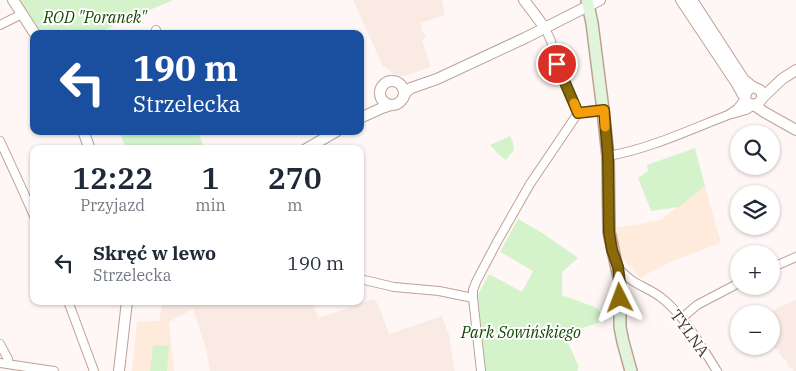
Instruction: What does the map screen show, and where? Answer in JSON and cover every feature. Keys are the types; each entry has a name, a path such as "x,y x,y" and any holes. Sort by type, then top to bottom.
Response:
{"main road":[{"path":"587,3 592,22 604,110 608,156 609,232 612,250 618,267 620,327 631,371"}],"street":[{"path":"13,0 32,30"},
{"path":"524,0 545,28 560,71 578,113"},
{"path":"364,116 397,104 411,88 437,80 545,28 587,3 600,0"},
{"path":"681,0 752,100 764,112 796,130"},
{"path":"608,156 620,154 746,110 752,100 762,92 744,80 692,0"},
{"path":"0,25 22,14"},
{"path":"752,100 796,70"},
{"path":"364,114 380,94 384,84 389,82 409,82 451,72"},
{"path":"752,100 746,91 748,89 767,85 782,79"},
{"path":"396,82 402,87 403,98"},
{"path":"380,94 382,100 387,105 391,105"},
{"path":"481,371 473,298 476,282 530,184 578,113 604,110"},
{"path":"313,145 330,135"},
{"path":"0,141 30,207"},
{"path":"780,264 796,257"},
{"name":"TYLNA","path":"618,267 635,283 662,298 682,318 717,371"},
{"path":"364,280 394,288 439,292 473,298"},
{"path":"620,285 629,282 635,283"},
{"path":"682,318 697,305 730,288"},
{"path":"69,305 94,371"},
{"path":"119,371 127,305"},
{"path":"0,344 8,359 4,363"},
{"path":"4,363 54,371"}],"shaded area":[{"path":"353,0 442,0 445,15 421,23 422,31 426,35 422,41 431,67 404,76 393,74 383,66"},
{"path":"705,186 721,243 670,262 640,278 621,255 614,228 661,220"},
{"path":"374,299 378,304 389,334 442,316 449,335 455,371 210,371 206,349 193,309 169,322 159,321 162,305 313,305 319,318 357,305 364,305 364,302"},
{"path":"796,299 796,371 790,369 787,361 780,354 780,307"},
{"path":"137,322 169,322 174,371 132,371"}],"green space":[{"name":"ROD \"Poranek\"","path":"20,0 173,0 106,30 39,30"},
{"path":"121,135 199,135 203,144 201,145 124,145"},
{"path":"510,136 514,150 506,160 490,145"},
{"path":"695,148 705,186 679,207 651,211 638,178 648,171 647,165"},
{"name":"Park Sowińskiego","path":"518,219 541,232 578,258 562,272 562,295 597,308 606,320 583,328 571,329 566,338 579,367 577,368 578,371 486,371 478,295 489,274 522,292 533,271 500,252"},
{"path":"153,345 169,346 167,371 150,371"}],"slow traffic":[{"path":"574,103 578,113 604,110 605,127"}],"route":[{"path":"557,64 578,113 604,110 608,156 609,232 612,250 618,267 620,298"}]}
